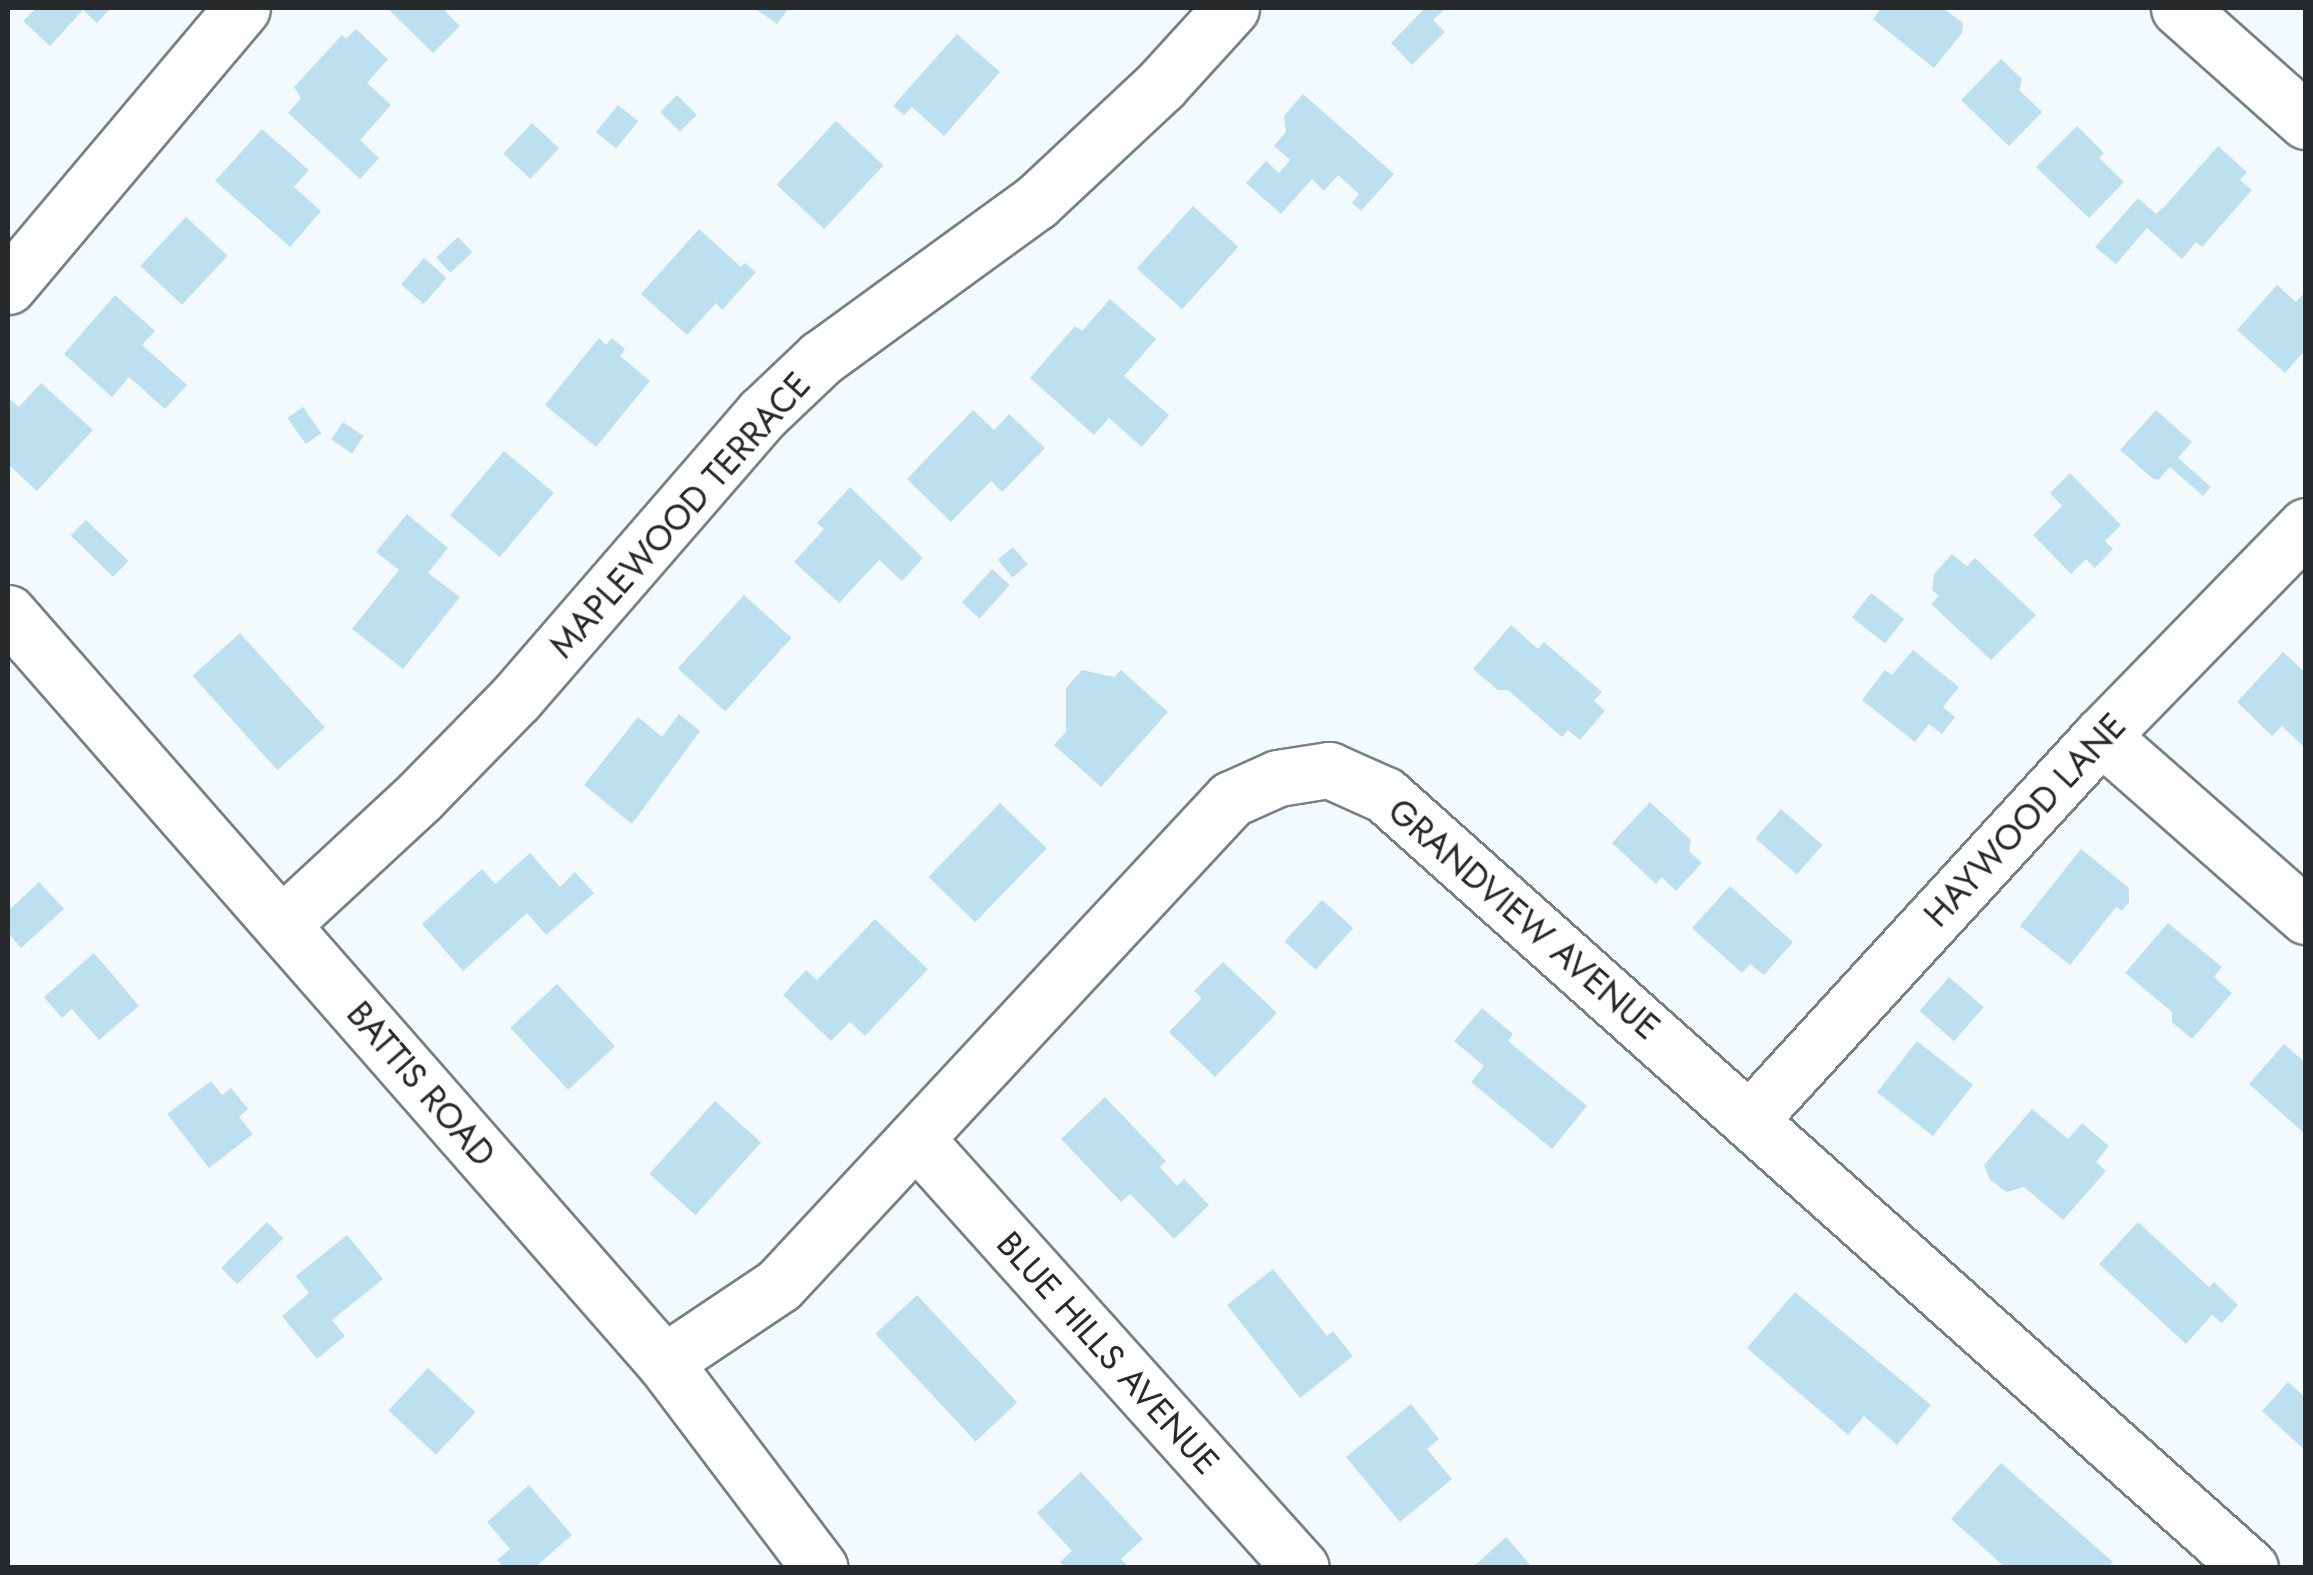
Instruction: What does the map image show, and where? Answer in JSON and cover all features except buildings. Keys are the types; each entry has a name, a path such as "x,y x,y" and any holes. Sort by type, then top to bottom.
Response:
{"street":[{"path":"8,286 242,8"},
{"name":"MAPLEWOOD TERRACE","path":"282,924 420,796 516,698 763,414 821,358 1036,202 1161,85 1230,8"},
{"path":"2179,8 2306,121"},
{"name":"HAYWOOD LANE","path":"1750,1119 2102,736 2306,526"},
{"name":"BATTIS ROAD","path":"8,613 664,1362 820,1568"},
{"path":"2102,736 2306,916"},
{"name":"GRANDVIEW AVENUE","path":"664,1362 778,1285 1231,798 1278,778 1330,770 1385,795 2250,1568"},
{"name":"BLUE HILLS AVENUE","path":"916,1140 1301,1568"}]}
